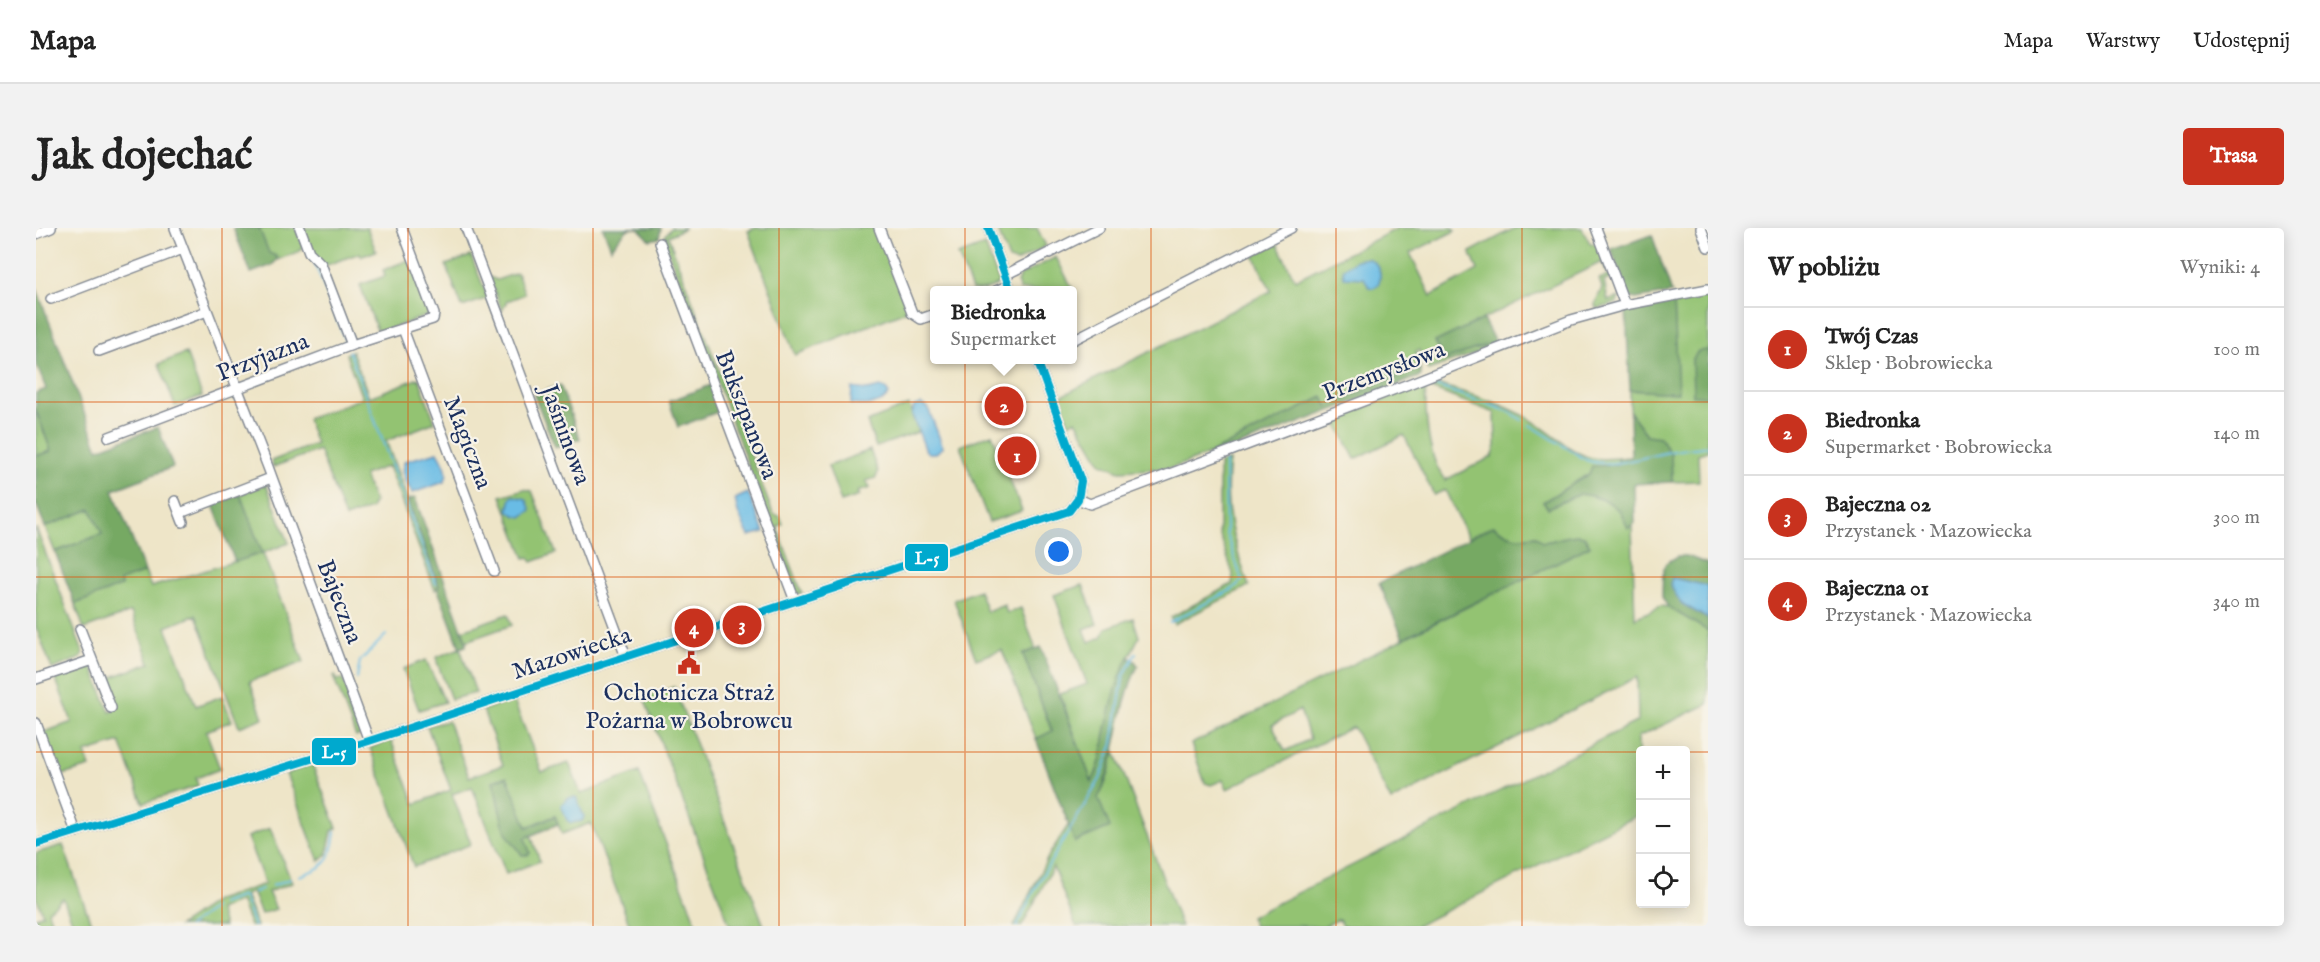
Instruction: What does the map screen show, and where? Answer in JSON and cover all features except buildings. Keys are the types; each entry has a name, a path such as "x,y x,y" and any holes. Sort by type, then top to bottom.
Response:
{"street":[{"path":"36,234 51,228"},
{"name":"Bajeczna","path":"175,228 369,741"},
{"path":"300,228 309,252 321,264 352,345"},
{"name":"Przyjazna","path":"109,437 352,345 433,319 434,314 402,228"},
{"name":"Jaśminowa","path":"466,228 626,657"},
{"path":"879,228 912,313 921,319 930,316"},
{"path":"988,228 1009,286"},
{"path":"1005,275 1099,228"},
{"path":"1077,337 1291,228"},
{"path":"1596,228 1625,306"},
{"path":"1701,228 1708,247"},
{"name":"Bukszpanowa","path":"660,243 795,601"},
{"path":"51,299 183,249"},
{"name":"Przemysłowa","path":"1078,499 1090,504 1597,312 1708,289"},
{"path":"99,351 207,311"},
{"name":"Magiczna","path":"403,329 494,571"},
{"path":"1038,364 1080,476 1081,486 1078,499"},
{"path":"175,501 182,518 271,478"},
{"name":"Mazowiecka","path":"36,844 369,741 1069,511 1078,499"},
{"path":"80,629 111,708"},
{"path":"36,679 92,660"},
{"path":"36,723 76,831"}],"green space":[{"path":"233,228 259,228 269,253 276,256 277,260 272,265 251,273"},
{"path":"259,228 296,228 303,246 300,251 277,260 276,256 269,254"},
{"path":"303,228 367,228 376,251 362,256 360,253 324,266 311,250"},
{"path":"603,228 638,228 628,229 611,248"},
{"path":"638,228 661,228 659,238 650,240"},
{"path":"671,228 685,228 668,236 773,514 780,516 783,524 777,527 802,593 797,595 665,243 665,235"},
{"path":"756,228 877,228 908,310 795,355 748,231"},
{"path":"997,228 1037,228 1046,246 1016,262 1009,260"},
{"path":"1398,228 1453,228 1455,231 1410,253 1431,296 1478,270 1470,252 1515,228 1582,228 1590,243 1599,244 1608,271 1602,262 1435,342 1445,360 1495,342 1496,346 1428,370 1419,350 1416,352 1420,368 1327,406 1323,397 1209,454 1172,468 1120,471 1101,463 1076,420 1069,423 1059,397 1271,291 1254,255 1277,243 1295,280"},
{"path":"1652,235 1672,293 1636,299 1628,297 1611,249"},
{"path":"985,245 999,282 995,286 970,286 958,255"},
{"path":"471,256 488,298 462,307 446,265"},
{"path":"1056,257 1071,286 1018,286 1017,282 1021,275"},
{"path":"411,259 430,308 429,315 378,333 360,285 385,276 383,270"},
{"path":"517,273 525,294 507,301 502,311 489,277 497,280"},
{"path":"1610,275 1612,279 1604,281 1608,301 1619,297 1617,303 1596,309 1595,304 1602,288 1599,279"},
{"path":"36,287 98,449 158,427 173,467 113,490 145,572 120,581 121,586 75,604 55,552 102,534 91,509 45,527 36,503 36,456 51,451 36,410 36,393 46,389 36,363"},
{"path":"1708,293 1708,350 1693,394 1708,396 1708,451 1698,454 1699,481 1672,482 1671,455 1647,435 1630,412 1630,390 1677,393 1674,300"},
{"path":"1674,300 1678,393 1630,390 1626,309 1636,310"},
{"path":"1483,319 1495,342 1445,360 1435,342"},
{"path":"1708,350 1708,396 1693,395 1692,360 1698,351"},
{"path":"352,351 369,397 419,378 435,422 386,441 439,586 435,590 388,466 364,475 374,502 371,509 345,518 319,450 273,467 271,461 316,444 307,419 362,398 346,354"},
{"path":"186,353 202,396 175,406 159,364"},
{"path":"1420,368 1421,376 1210,457 1209,454 1323,397 1327,406"},
{"path":"1425,382 1431,446 1434,459 1445,480 1492,457 1496,446 1495,413 1431,389 1431,382 1511,409 1591,458 1619,458 1617,465 1589,474 1543,502 1548,508 1580,494 1607,501 1620,511 1628,527 1632,526 1635,618 1661,606 1668,607 1708,631 1708,704 1638,737 1636,816 1416,926 1343,926 1339,919 1325,926 1254,926 1250,917 1638,721 1637,677 1391,801 1353,727 1227,789 1223,780 1211,785 1205,783 1191,744 1590,546 1584,536 1542,542 1536,536 1513,536 1493,526 1468,538 1445,490 1434,495 1404,435 1355,459 1335,420","holes":["1300,710 1310,739 1285,751 1272,725"]},
{"path":"560,385 580,439 555,447 534,395"},
{"path":"711,385 720,411 678,427 669,401"},
{"path":"909,405 918,432 876,447 867,422"},
{"path":"36,410 51,451 36,456"},
{"path":"1630,412 1647,435 1660,437 1671,455 1672,482 1634,484 1635,523 1628,528 1620,511 1607,501 1592,496 1580,494 1548,508 1543,502 1589,474 1592,466 1617,465 1619,458 1631,457"},
{"path":"992,434 1022,511 989,522 960,446"},
{"path":"870,450 878,472 876,478 866,481 870,488 857,492 859,496 841,502 828,466"},
{"path":"1229,461 1228,510 1238,554 1249,586 1174,624 1171,617 1232,584 1233,574 1219,533 1219,463"},
{"path":"266,484 289,543 263,553 304,662 250,681 263,718 239,727 196,615 166,627 196,706 222,696 232,721 206,731 220,769 196,778 198,786 143,803 120,742 85,753 90,767 59,776 42,733 72,722 55,677 84,666 92,667 110,712 114,711 104,680 150,663 131,612 84,629 75,604 121,586 120,581 145,572 151,587 262,553 240,494"},
{"path":"524,489 532,491 556,553 532,562 529,557 525,558 501,496"},
{"path":"240,494 262,553 235,562 213,505"},
{"path":"415,498 466,641 466,646 460,648 408,500"},
{"path":"91,509 102,534 55,552 45,527"},
{"path":"1493,526 1513,536 1536,536 1542,542 1584,536 1590,546 1403,638 1379,583"},
{"path":"36,528 83,652 81,658 52,669 36,627"},
{"path":"1678,556 1687,556 1708,564 1708,586 1672,578 1681,603 1708,619 1708,631 1668,607 1662,597 1663,569 1666,563"},
{"path":"1083,585 1097,624 1084,629 1089,642 1102,637 1106,628 1133,618 1139,637 1128,659 1106,732 1105,748 1092,783 1060,694 1087,684 1054,595"},
{"path":"979,590 987,612 1004,605 1007,613 1021,608 1036,650 1023,654 1052,732 1036,739 1002,650 976,659 954,600"},
{"path":"508,614 512,625 466,641 463,630"},
{"path":"1041,647 1092,782 1100,762 1110,709 1121,674 1129,657 1138,666 1126,698 1110,766 1098,798 1110,827 1075,842 1036,739 1052,731 1023,654"},
{"path":"460,648 476,693 451,699 437,657"},
{"path":"426,660 445,702 419,710 403,669"},
{"path":"335,675 337,680 343,679 362,734 356,737 333,676"},
{"path":"674,687 764,926 730,926 644,698"},
{"path":"513,699 542,772 569,763 581,794 639,772 697,926 630,926 591,823 562,834 555,816 527,827 493,781 501,815 522,855 530,853 525,838 531,835 540,861 506,874 472,787 452,794 471,844 414,867 370,748 391,740 415,804 451,790 427,726 448,721 469,777 503,765 483,710"},
{"path":"1115,751 1181,926 1076,926 1053,867 1022,926 1014,926 1049,855 1069,824 1075,842 1106,782"},
{"path":"312,764 337,828 332,831 327,854 319,861 286,774"},
{"path":"507,776 527,827 555,816 558,824 525,838 530,853 528,855 522,855 507,834 502,820 493,781"},
{"path":"270,828 292,883 268,892 276,909 261,914 252,892 245,895 257,926 250,926 240,901 219,910 224,926 179,926 217,900 265,884 247,837"},
{"path":"63,845 92,926 74,926 63,898 48,911 53,926 36,926 36,917 43,914 36,897 36,853"}],"water":[{"path":"1367,258 1377,266 1380,273 1378,285 1373,288 1369,287 1364,278 1344,277 1343,269 1356,260"},
{"path":"880,387 886,389 889,394 882,401 867,405 851,404 852,388 868,390"},
{"path":"921,404 928,408 943,447 936,453 926,451 912,415 914,406"},
{"path":"438,452 447,475 444,482 412,493 402,469 405,461"},
{"path":"748,493 764,532 749,536 738,513 735,499"},
{"path":"514,496 526,499 531,510 522,517 508,510 511,498"},
{"path":"1672,578 1708,586 1708,619 1681,603 1670,585"},
{"path":"576,797 584,817 582,821 571,823 567,820 561,805 568,798"}],"waterway":[{"path":"315,264 346,342"},
{"path":"349,351 436,584"},
{"path":"1433,385 1510,412 1522,420"},
{"path":"1530,425 1586,460 1597,463 1621,462 1708,446"},
{"path":"1170,622 1233,589 1242,580 1226,533 1225,461"},
{"path":"357,678 360,661 386,635"},
{"path":"1017,926 1038,883 1100,779 1113,743 1123,677 1136,653"},
{"path":"344,763 346,754"},
{"path":"299,876 317,869 326,862 335,832"},
{"path":"272,886 290,879"},
{"path":"254,892 262,889"},
{"path":"221,904 243,896 254,926"},
{"path":"189,926 214,908"}],"transit line":[{"name":"L-5","path":"988,228 1009,286"},
{"name":"L-5","path":"36,844 369,741 1069,511 1078,499 1081,481 1038,364"}],"place":[{"name":"Biedronka","path":"1004,406"},
{"name":"Twój Czas","path":"1017,456"},
{"name":"Bajeczna 02","path":"742,625"},
{"name":"Bajeczna 01","path":"694,628"},
{"name":"Ochotnicza Straż Pożarna w Bobrowcu","path":"689,663"}]}
